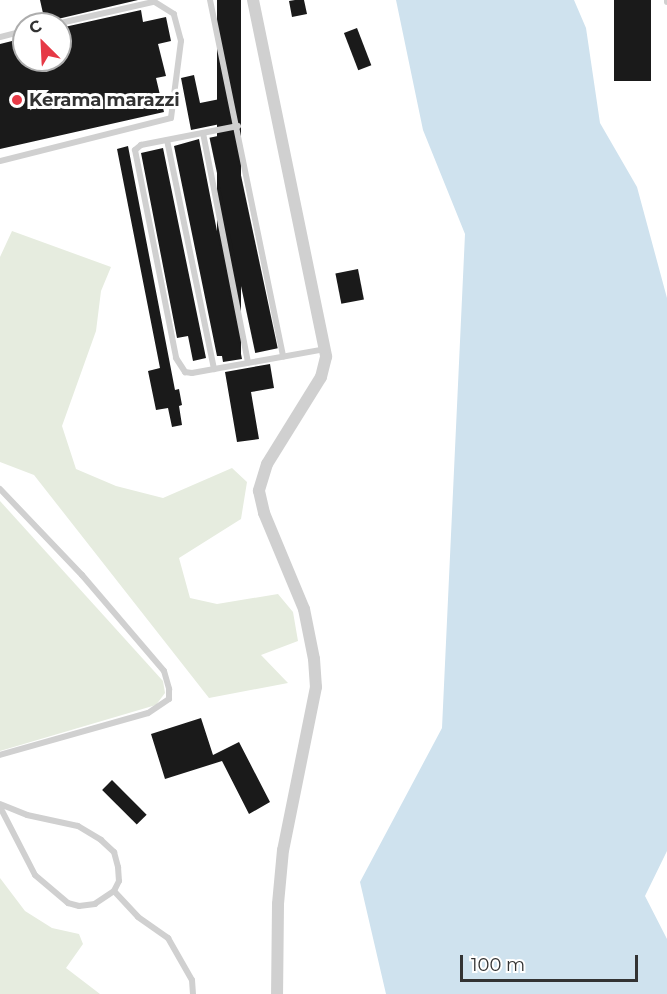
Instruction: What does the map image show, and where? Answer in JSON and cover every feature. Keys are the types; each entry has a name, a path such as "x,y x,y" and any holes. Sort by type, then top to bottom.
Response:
{"street":[{"path":"253,0 326,349 321,377 267,464 259,491 264,513 304,609 316,687 283,850 278,904 277,994"}],"lane":[{"path":"210,0 238,126 283,357"},
{"path":"0,161 171,118 181,41 174,14 153,1 72,20"},
{"path":"238,126 137,147 134,154 176,358 185,372 326,349"},
{"path":"203,133 248,363"},
{"path":"167,140 214,369"},
{"path":"0,489 82,574 164,671 170,689 169,699 148,713 0,755"},
{"path":"0,805 27,815 78,826 100,840 114,852 120,881 114,891 95,904 79,906 68,903 35,875 0,805"},
{"path":"114,891 138,917 168,938 185,964 193,994"}],"shaded area":[{"path":"12,231 111,267 101,291 96,331 62,426 76,469 116,486 163,498 232,468 247,482 241,519 179,558 190,598 217,604 278,594 293,612 298,641 261,655 288,683 209,698 34,475 0,462 0,257"},
{"path":"0,501 163,681 165,693 156,705 0,751"},
{"path":"0,878 25,911 52,928 79,934 83,944 66,968 100,994 0,994"}],"water":[{"path":"396,0 574,0 586,28 600,123 637,187 667,298 667,851 645,896 667,939 667,994 386,994 360,882 442,728 465,234 423,130"}],"building":[{"path":"40,0 138,0 72,16 72,12 43,12"},
{"path":"217,0 241,0 241,354 217,354"},
{"path":"304,0 307,14 292,17 289,1"},
{"path":"614,0 651,0 651,81 614,81"},
{"path":"141,10 143,22 166,17 171,41 158,44 166,76 156,78 164,112 0,149 0,44 12,41 12,72 72,72 72,25"},
{"path":"357,28 371,65 358,70 344,33"},
{"path":"194,75 200,103 225,98 230,122 191,130 181,78"},
{"path":"232,133 278,348 255,353 210,138"},
{"path":"199,139 242,359 223,362 222,356 217,356 174,146"},
{"path":"128,146 175,390 179,389 182,405 179,406 182,425 172,427 168,408 156,410 148,371 160,368 117,149"},
{"path":"163,148 206,358 193,361 188,336 177,338 141,153"},
{"path":"358,269 364,299 341,304 335,273"},
{"path":"270,364 274,388 251,392 259,439 237,442 225,372"},
{"path":"201,718 213,755 239,742 270,802 249,814 222,761 165,779 151,734"},
{"path":"112,780 147,815 137,825 102,790"}],"place":[{"name":"Kerama marazzi","path":"17,100"}]}
